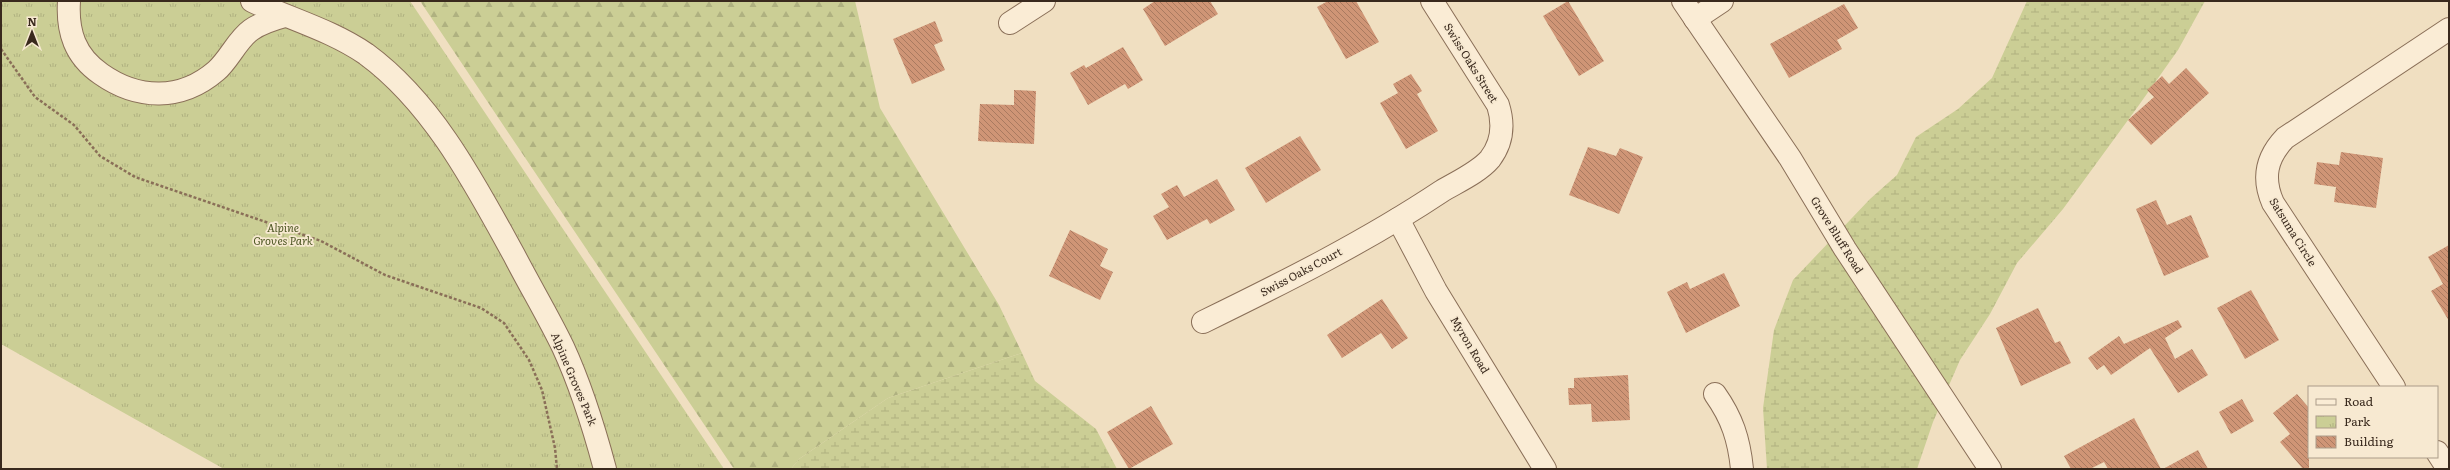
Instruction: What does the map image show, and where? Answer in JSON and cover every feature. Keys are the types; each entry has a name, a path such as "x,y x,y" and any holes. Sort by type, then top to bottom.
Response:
{"street":[{"path":"69,1 69,21 72,40 83,56 98,72 112,82 133,92 168,94 197,85 216,71 251,30 285,16"},
{"name":"Alpine Groves Park","path":"251,30 253,15 252,1 285,16 322,29 346,42 372,59 400,85 449,144 474,182 563,348 594,425 605,469"},
{"path":"1010,23 1044,1"},
{"name":"Swiss Oaks Street","path":"1398,218 1483,165 1497,148 1501,134 1502,119 1498,104 1432,1"},
{"path":"1689,10 1722,1"},
{"name":"Grove Bluff Road","path":"1689,10 1790,158 1845,248 1990,469"},
{"name":"Satsuma Circle","path":"2393,386 2273,203 2267,190 2266,175 2269,161 2275,148 2285,138 2449,29"},
{"name":"Swiss Oaks Court","path":"1203,322 1295,277 1398,218"},
{"name":"Myron Road","path":"1398,218 1436,291 1545,469"},
{"path":"1715,394 1727,410 1736,429 1742,469"},
{"path":"2438,454 2448,469"}],"path":[{"path":"1,49 35,97 74,125 100,156 135,177 248,214 321,241 385,275 481,308 504,322 529,360 542,390 555,448 557,469"}],"green space":[{"name":"Alpine Groves Park","path":"1,1 410,1 724,469 224,469 1,344"},
{"path":"420,1 855,1 880,108 999,305 1022,353 888,398 799,459 791,469 734,469"},
{"path":"2027,1 2205,1 2178,50 2139,105 2063,209 2017,263 1990,314 1960,360 1933,422 1917,469 1767,469 1763,408 1774,330 1793,280 1870,199 1897,175 1916,137 1958,109 1992,78"},
{"path":"1022,353 1035,381 1096,429 1117,469 791,469 799,459 888,398"}],"building":[{"path":"1155,1 1210,1 1218,14 1165,46 1143,9"},
{"path":"1328,1 1356,1 1379,42 1346,59 1317,7"},
{"path":"1568,1 1604,61 1579,76 1543,16"},
{"path":"1844,4 1858,28 1837,40 1842,49 1789,78 1770,44"},
{"path":"935,21 943,41 934,45 945,70 912,84 893,39"},
{"path":"1123,47 1143,80 1128,89 1125,84 1088,105 1070,73 1084,65 1086,68"},
{"path":"2186,68 2209,93 2151,145 2128,120 2154,97 2147,90 2162,76 2169,84"},
{"path":"1411,74 1422,91 1417,94 1438,131 1406,149 1380,103 1398,93 1393,84"},
{"path":"1014,90 1036,91 1034,144 978,141 980,104 1014,105"},
{"path":"1300,136 1321,170 1266,203 1245,168"},
{"path":"1588,147 1616,156 1620,148 1643,157 1619,214 1569,195"},
{"path":"2341,152 2383,158 2376,208 2334,202 2336,187 2314,184 2317,162 2339,165"},
{"path":"1217,179 1235,210 1210,224 1207,219 1167,240 1153,216 1169,207 1161,194 1177,185 1184,197"},
{"path":"2156,200 2167,225 2191,215 2209,257 2164,276 2136,209"},
{"path":"1070,230 1108,249 1100,266 1113,272 1100,300 1049,276"},
{"path":"2449,245 2449,321 2431,291 2443,284 2428,257"},
{"path":"1724,273 1740,306 1686,333 1667,292 1687,282 1690,289"},
{"path":"2251,290 2279,340 2245,359 2217,308"},
{"path":"1382,299 1408,338 1392,349 1381,333 1342,358 1327,335"},
{"path":"2038,308 2055,343 2060,341 2071,363 2021,386 1996,328"},
{"path":"2178,320 2182,327 2165,338 2175,359 2192,349 2208,375 2178,393 2150,348 2111,375 2104,365 2097,370 2088,358 2119,336 2124,344"},
{"path":"1628,375 1630,420 1592,422 1591,404 1569,405 1568,388 1574,388 1574,378"},
{"path":"2297,394 2308,407 2309,469 2303,469 2280,442 2290,434 2273,413"},
{"path":"2242,399 2254,421 2231,434 2219,412"},
{"path":"1151,406 1173,444 1129,469 1107,432"},
{"path":"2134,418 2161,469 2108,469 2104,462 2090,469 2071,469 2064,456"},
{"path":"2198,450 2208,469 2163,469"}]}
